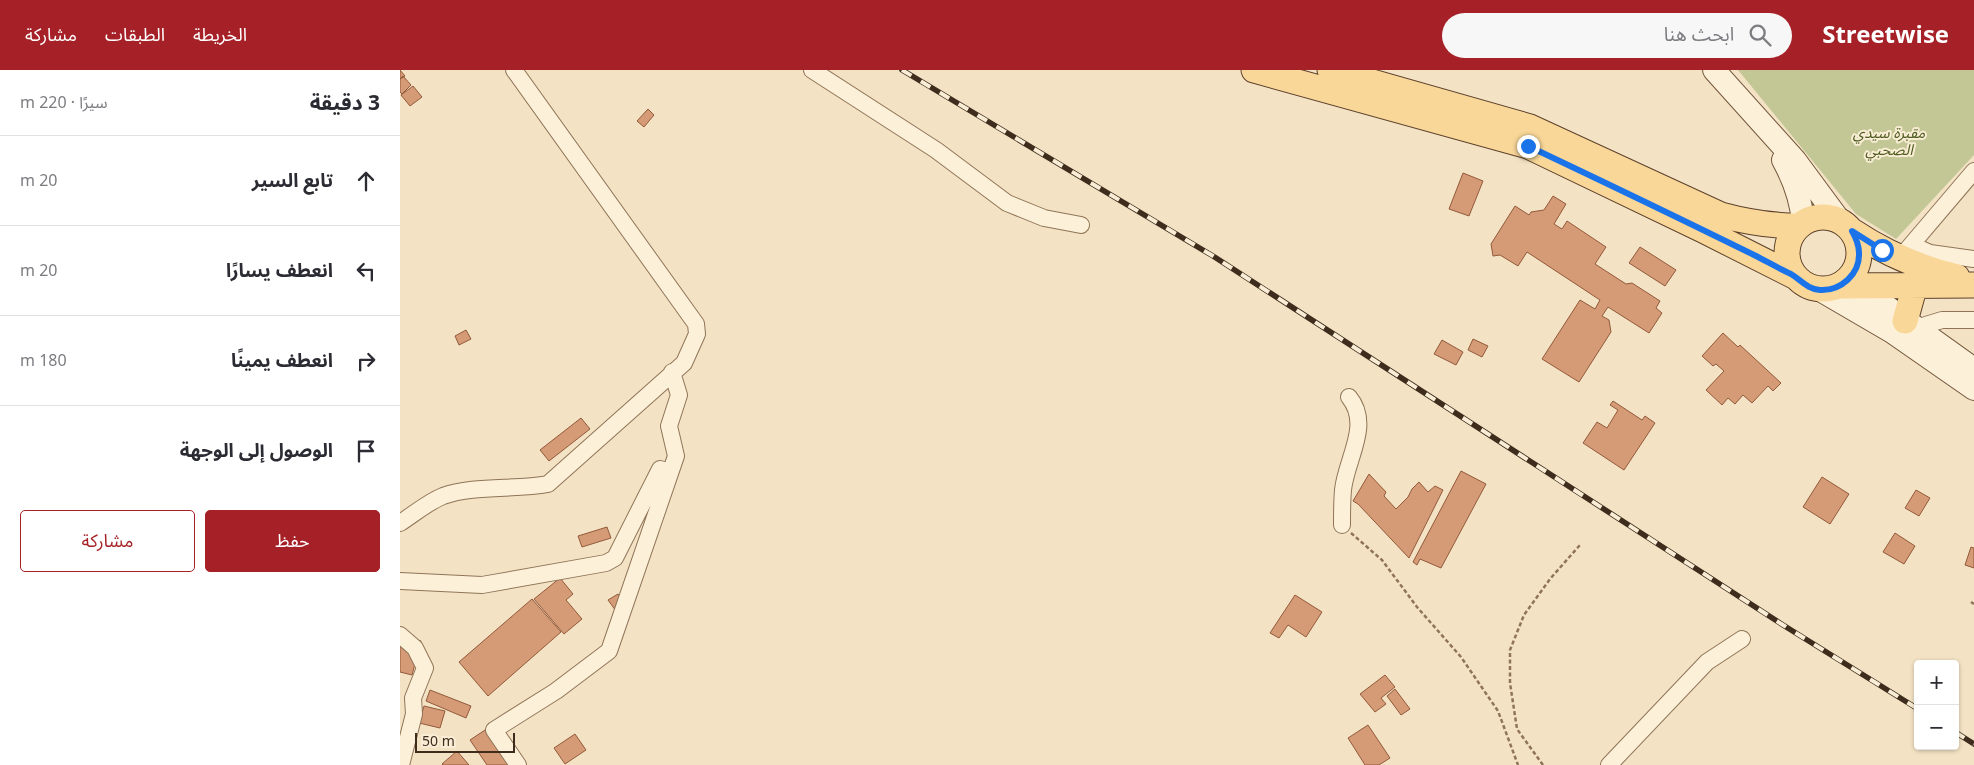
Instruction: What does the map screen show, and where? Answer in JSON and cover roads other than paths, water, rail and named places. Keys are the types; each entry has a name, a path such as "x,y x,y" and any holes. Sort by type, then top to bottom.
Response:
{"main road":[{"path":"1254,70 1528,146 1703,230 1794,276 1810,288 1841,285 1974,283"},
{"path":"1330,70 1530,127 1721,215 1763,225 1801,224 1822,216 1831,218 1906,252 1926,268 1974,283"},
{"path":"1794,276 1788,266 1787,244 1791,234 1801,224"},
{"path":"1841,285 1857,266 1860,254 1858,242 1846,226"},
{"path":"1910,324 1915,285"}],"street":[{"path":"400,523 442,496 460,491 531,487 548,484 684,363 697,334 696,324 514,70"},
{"path":"812,70 936,150 1007,203 1044,218 1081,225"},
{"path":"1714,70 1795,160 1846,226"},
{"path":"1770,132 1794,180 1801,205 1801,224"},
{"path":"1906,252 1974,172"},
{"path":"1906,252 1974,259"},
{"path":"1841,285 1910,324 1974,369"},
{"path":"1841,285 1892,332 1974,389"},
{"path":"1910,324 1942,320 1974,320"},
{"path":"518,765 494,730 556,691 609,651 676,456 669,426 679,395 672,372"},
{"path":"1342,525 1343,489 1358,434 1359,418 1355,404 1349,398"},
{"path":"400,581 482,586 606,563 615,558 660,469 670,472"},
{"path":"400,635 415,648 426,668 406,697 414,714 401,765"},
{"path":"1609,765 1707,662 1742,639"}],"railway":[{"path":"902,70 1213,256 1783,625 1914,707"},
{"path":"1959,735 1974,744"}],"park label":[{"name":"مقبرة سيدي الصحبي","path":"1889,142"}]}
